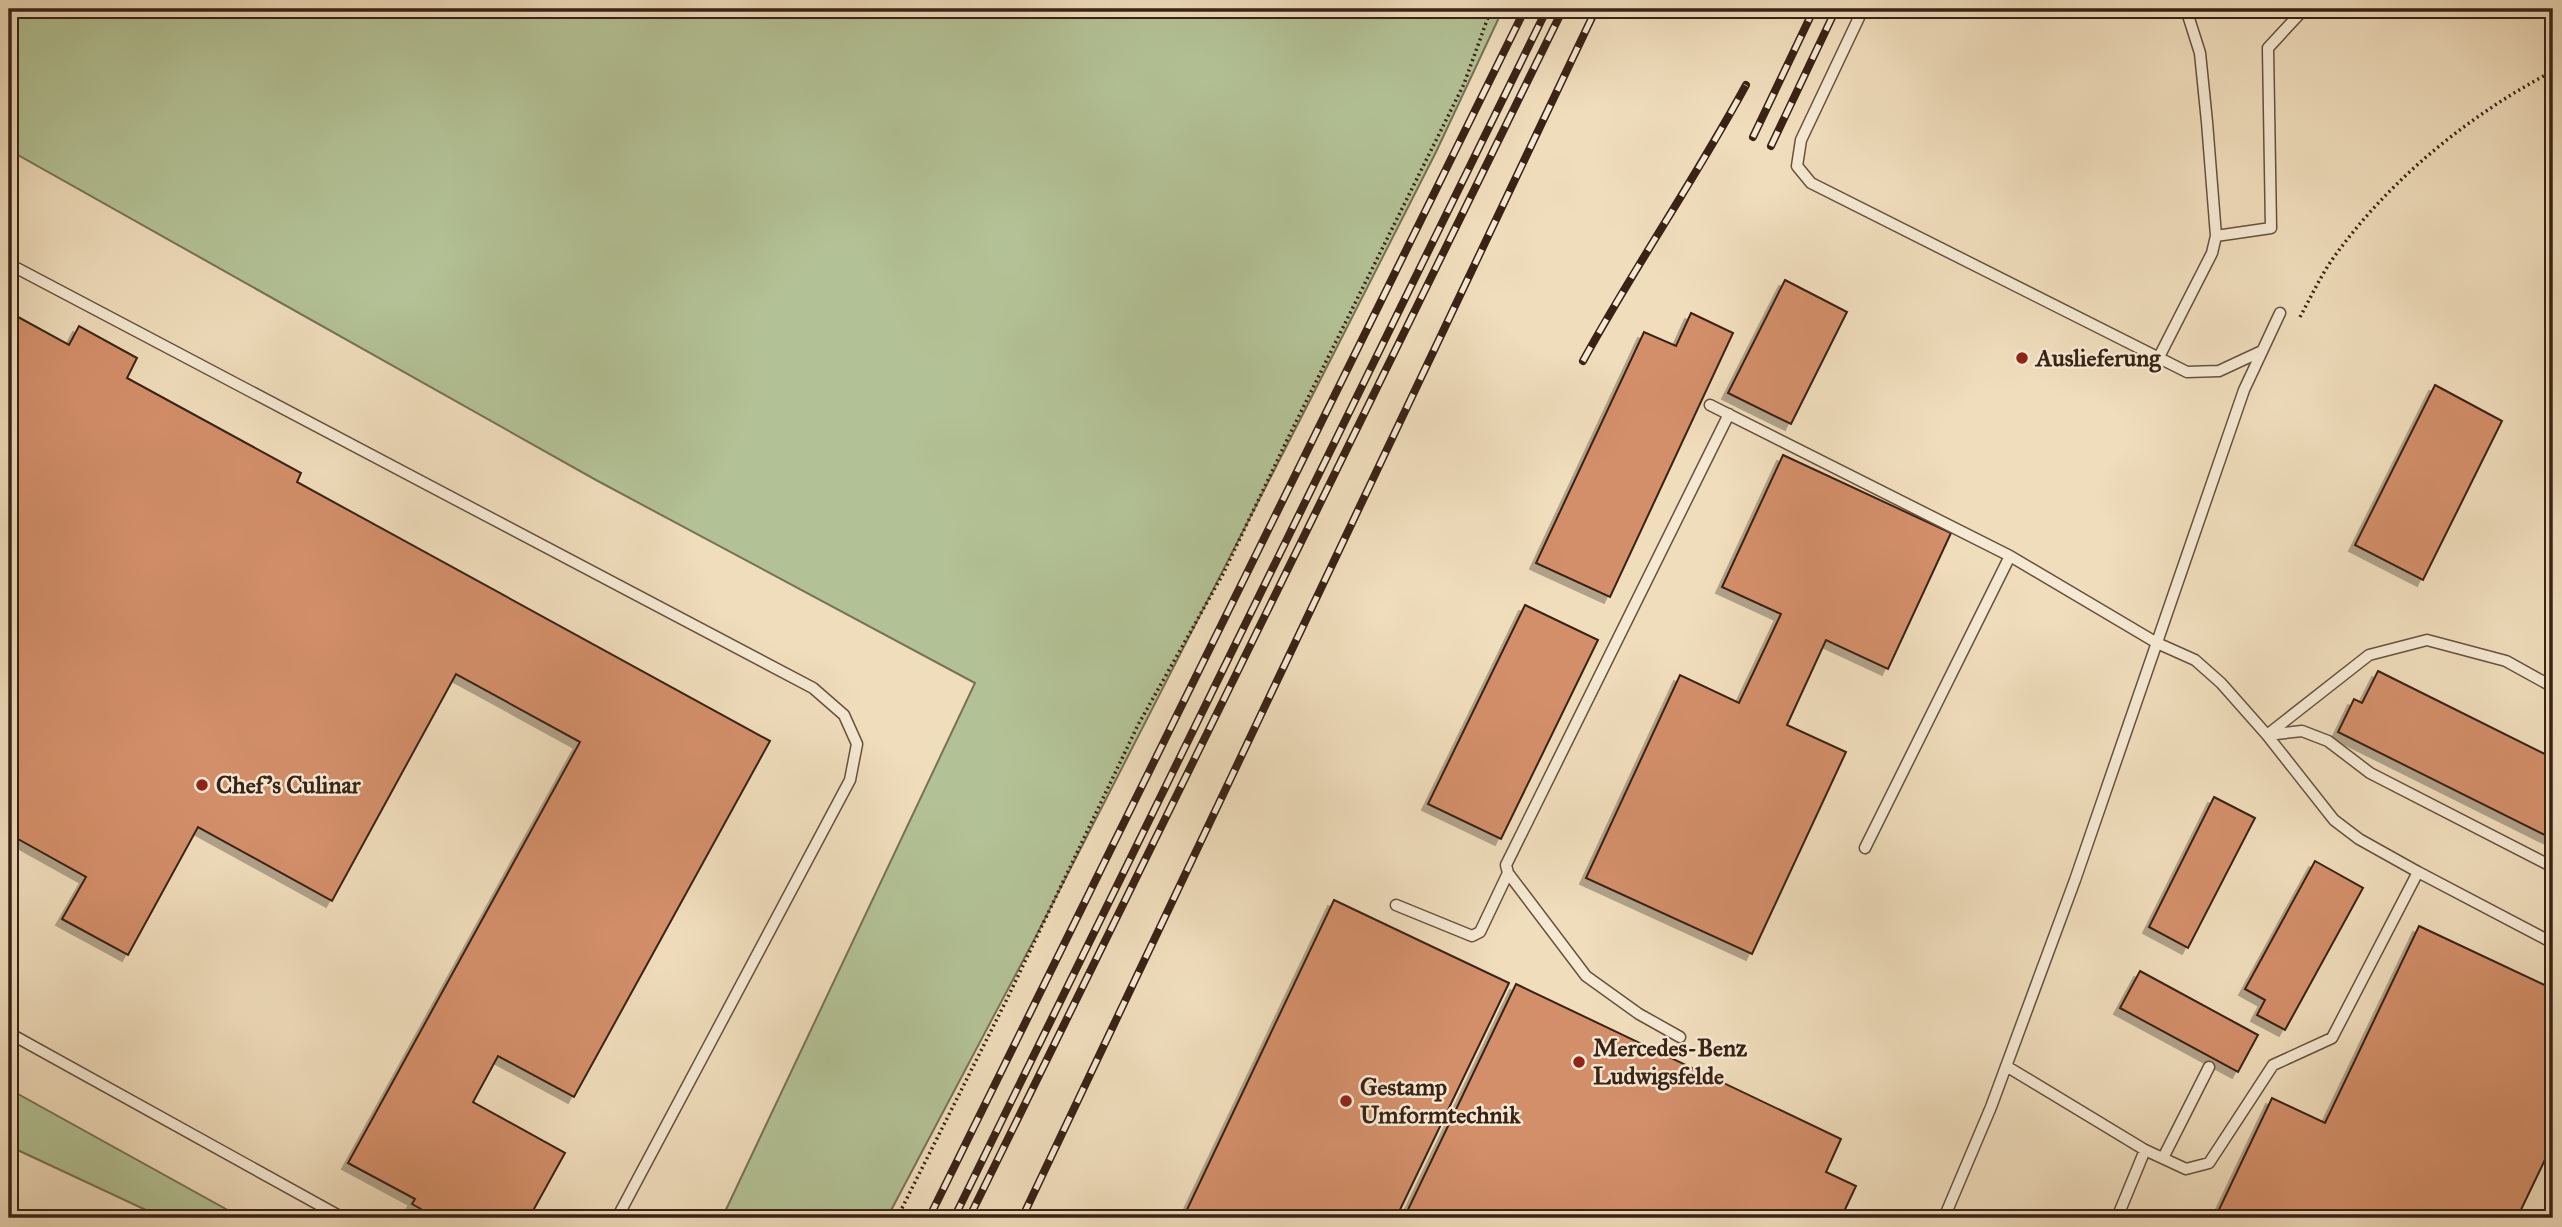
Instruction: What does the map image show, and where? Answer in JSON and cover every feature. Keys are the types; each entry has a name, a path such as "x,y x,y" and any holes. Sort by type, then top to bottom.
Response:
{"lane":[{"path":"1863,9 1801,140 1797,166 1811,183 2187,372 2219,371 2262,351"},
{"path":"2159,357 2212,253 2216,236 2200,53 2186,9"},
{"path":"2216,236 2271,228 2268,48 2304,9"},
{"path":"9,264 813,688 845,715 857,744 850,780 617,1218"},
{"path":"1944,1218 2006,1066 2076,880 2244,390 2280,313"},
{"path":"1710,405 2010,556 2157,643 2195,660 2221,682 2334,820 2359,839 2553,943"},
{"path":"1680,1037 1639,1014 1588,978 1508,873 1506,864 1729,414"},
{"path":"1865,848 2010,556"},
{"path":"2267,735 2368,654 2427,640 2507,662 2553,687"},
{"path":"2267,735 2302,731 2328,741 2370,773 2553,867"},
{"path":"2006,1066 2145,1150 2186,1169 2209,1163 2273,1065 2332,1038 2418,872"},
{"path":"1396,905 1472,936 1480,932 1508,873"},
{"path":"9,1033 343,1218"},
{"path":"2162,1158 2209,1066"},
{"path":"2117,1218 2145,1150"},
{"path":"2547,1218 2553,1204"}],"path":[{"path":"897,1218 1007,999 1138,725 1223,574 1464,84 1491,9"},
{"path":"2300,317 2332,260 2389,193 2457,130 2522,87 2553,71"}],"green space":[{"path":"9,9 1503,9 1436,152 1305,410 1036,936 887,1218 722,1218 975,683 596,480 9,150"},
{"path":"9,1089 242,1218 163,1218 9,1146"}],"building":[{"path":"1785,280 1847,312 1791,424 1728,393"},
{"name":"Chef's Culinar","path":"9,312 69,345 79,326 137,358 127,378 301,473 297,482 770,741 574,1097 498,1056 473,1102 565,1153 529,1218 437,1218 412,1204 415,1199 348,1163 580,742 456,674 332,901 198,827 128,955 62,919 86,877 9,834"},
{"path":"1691,313 1733,333 1610,597 1536,563 1644,332 1676,346"},
{"path":"2435,385 2502,421 2423,580 2355,545"},
{"path":"1783,455 1951,533 1888,669 1826,640 1787,725 1846,752 1752,954 1586,878 1680,675 1739,703 1781,614 1722,587"},
{"path":"1525,605 1598,640 1501,839 1428,804"},
{"path":"2378,671 2553,758 2553,839 2338,732 2354,699 2362,703"},
{"path":"2214,797 2255,818 2188,948 2149,927"},
{"path":"2315,861 2363,888 2285,1030 2257,1015 2265,1000 2245,989"},
{"name":"Gestamp Umformtechnik","path":"1334,900 1509,983 1396,1218 1183,1218"},
{"path":"2419,926 2553,989 2553,1143 2517,1218 2215,1218 2272,1098 2325,1123"},
{"path":"2140,971 2258,1035 2238,1072 2120,1008"},
{"name":"Mercedes-Benz Ludwigsfelde","path":"1516,984 1841,1139 1826,1172 1856,1186 1841,1218 1404,1218"}],"railway":[{"path":"929,1218 1525,9"},
{"path":"954,1218 1547,9"},
{"path":"969,1218 1563,9"},
{"path":"1022,1218 1596,9"},
{"path":"1753,137 1814,9"},
{"path":"1771,146 1836,9"},
{"path":"1583,361 1746,85"}],"place":[{"name":"Auslieferung","path":"2022,358"},
{"name":"Chef's Culinar","path":"202,785"},
{"name":"Mercedes-Benz Ludwigsfelde","path":"1579,1062"},
{"name":"Gestamp Umformtechnik","path":"1346,1101"}]}
